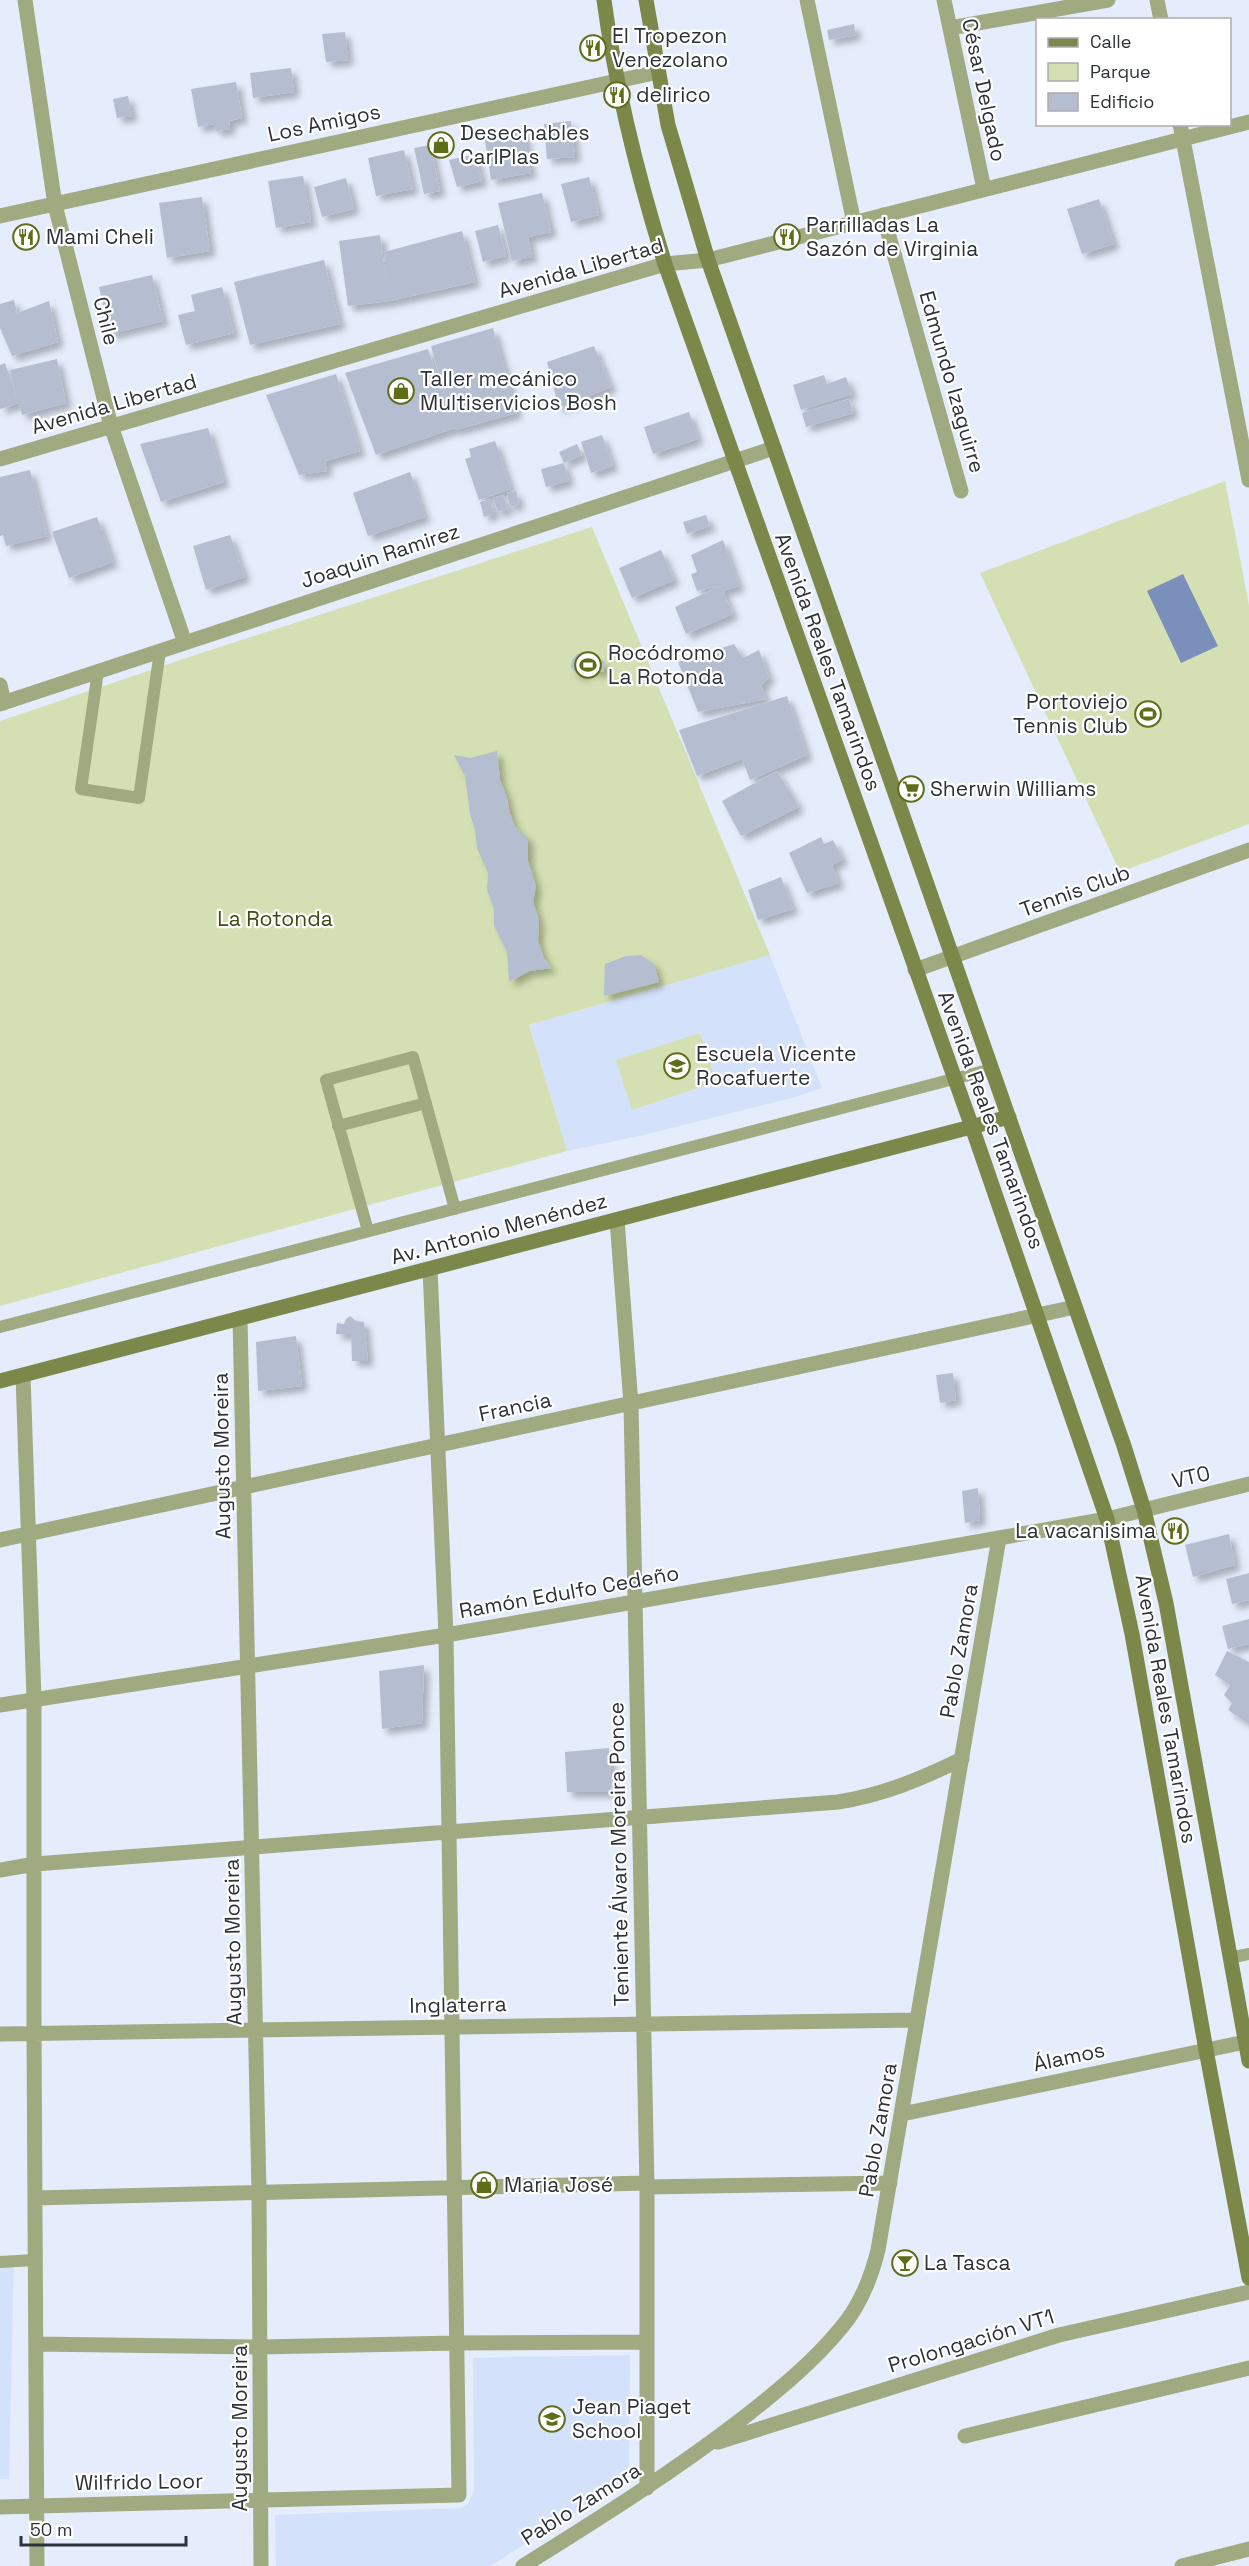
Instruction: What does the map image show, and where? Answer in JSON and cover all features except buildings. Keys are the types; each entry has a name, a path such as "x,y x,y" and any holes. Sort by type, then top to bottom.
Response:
{"main road":[{"name":"Avenida Reales Tamarindos","path":"604,0 616,80 631,148 665,264 1039,1316 1107,1519 1132,1634 1249,2278"},
{"name":"Avenida Reales Tamarindos","path":"646,0 658,72 681,175 708,260 1124,1446 1144,1510 1172,1633 1229,1958 1244,2003 1245,2042 1249,2061"},
{"name":"Av. Antonio Menéndez","path":"0,1381 1009,1117"}],"street":[{"name":"Chile","path":"25,0 55,204 111,426 185,643"},
{"path":"807,0 854,223"},
{"name":"César Delgado","path":"944,0 984,189"},
{"path":"950,28 1108,0"},
{"path":"1157,0 1161,18"},
{"name":"Los Amigos","path":"0,216 658,72"},
{"name":"Avenida Libertad","path":"1231,125 1249,122"},
{"name":"Avenida Libertad","path":"0,459 665,264 708,260 984,189 1182,132 1222,126"},
{"path":"1182,132 1249,480"},
{"name":"Edmundo Izaguirre","path":"883,215 961,491"},
{"name":"Joaquin Ramirez","path":"2,703 774,448"},
{"path":"0,685 2,703"},
{"name":"Tennis Club","path":"915,969 952,958 1249,850"},
{"name":"Teniente Álvaro Moreira Ponce","path":"617,1220 632,1404 647,2185 647,2488"},
{"path":"430,1269 446,1635 456,2343"},
{"name":"Francia","path":"0,1540 1075,1307"},
{"name":"Augusto Moreira","path":"240,1318 259,2192 261,2566"},
{"path":"23,1375 34,1699 37,2566"},
{"name":"VT0","path":"1144,1510 1249,1484"},
{"name":"Ramón Edulfo Cedeño","path":"0,1704 446,1635 1107,1519 1144,1510"},
{"name":"Pablo Zamora","path":"523,2566 647,2488 709,2444 808,2363 851,2315 874,2268 999,1538"},
{"path":"0,1870 34,1864 816,1805 865,1798 904,1786 962,1759"},
{"name":"Inglaterra","path":"0,2034 917,2020"},
{"name":"Álamos","path":"902,2114 1245,2042"},
{"path":"35,2198 455,2187 890,2183"},
{"name":"Prolongación VT1","path":"709,2444 1059,2335 1249,2292"},
{"path":"36,2343 260,2347 647,2342"},
{"name":"Wilfrido Loor","path":"0,2507 459,2495 456,2343"},
{"path":"965,2436 1249,2368"},
{"path":"1182,2566 1249,2549"}],"lane":[{"path":"98,671 81,789 139,798 160,651"},
{"path":"368,1231 326,1080 413,1057 455,1209"},
{"name":"Av. Antonio Menéndez","path":"0,1327 992,1069"},
{"path":"338,1126 426,1103"},
{"path":"1229,1958 1249,1954"},
{"path":"0,2262 35,2260"}],"shaded area":[{"name":"Escuela Vicente Rocafuerte","path":"770,955 822,1088 795,1097 639,1136 567,1151 529,1025"},
{"path":"14,2256 9,2479 0,2479 0,2257"},
{"name":"Jean Piaget School","path":"630,2355 629,2480 490,2566 276,2566 275,2515 461,2508 468,2504 474,2490 473,2358"}],"green space":[{"name":"Portoviejo Tennis Club","path":"1225,481 1249,605 1249,824 1120,872 980,573"},
{"name":"La Rotonda","path":"592,527 770,955 529,1025 567,1151 0,1306 0,721 195,655"},
{"path":"700,1033 716,1082 632,1110 616,1060"}],"water":[{"path":"1183,574 1218,646 1181,663 1147,591"}],"place":[{"name":"El Tropezon Venezolano","path":"593,48"},
{"name":"delirico","path":"617,95"},
{"name":"Desechables CarlPlas","path":"441,145"},
{"name":"Mami Cheli","path":"26,237"},
{"name":"Parrilladas La Sazón de Virginia","path":"787,237"},
{"name":"Taller mecánico Multiservicios Bosh","path":"401,391"},
{"name":"Rocódromo La Rotonda","path":"588,665"},
{"name":"Portoviejo Tennis Club","path":"1148,714"},
{"name":"Sherwin Williams","path":"911,789"},
{"name":"Escuela Vicente Rocafuerte","path":"677,1066"},
{"name":"La vacanisima","path":"1175,1531"},
{"name":"Maria José","path":"484,2185"},
{"name":"La Tasca","path":"905,2263"},
{"name":"Jean Piaget School","path":"552,2419"}]}
